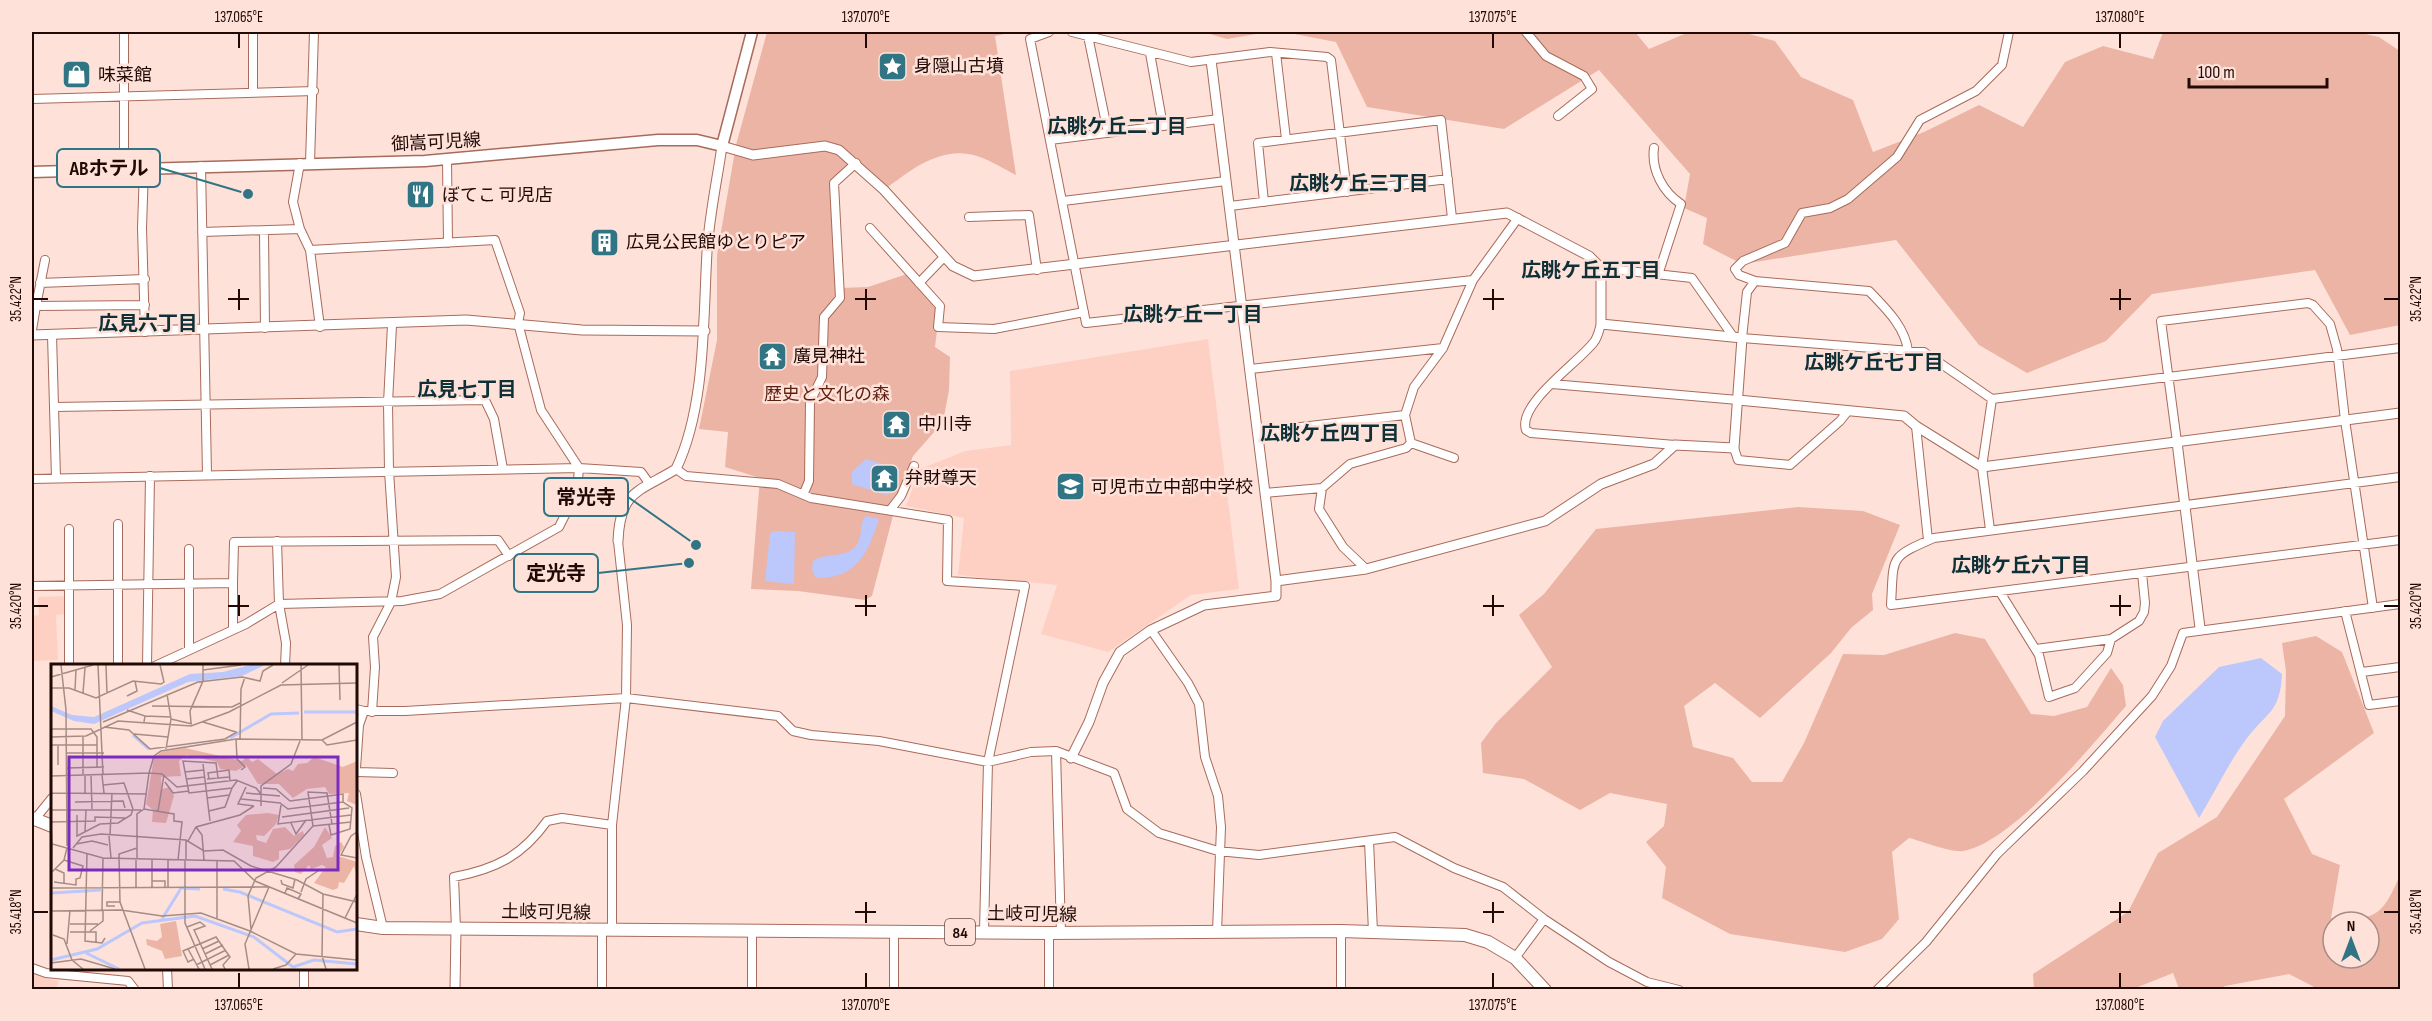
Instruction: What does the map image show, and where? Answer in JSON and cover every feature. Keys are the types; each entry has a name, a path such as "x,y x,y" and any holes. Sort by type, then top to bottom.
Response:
{"main road":[{"path":"722,146 752,32"},
{"name":"御嵩可児線","path":"32,172 447,159 658,140 697,140 722,146"},
{"path":"33,819 51,826"},
{"name":"土岐可児線","path":"357,924 383,928 456,929 1055,933 1341,931 1465,935 1488,942 1515,958 1545,990"}],"street":[{"path":"124,32 124,170"},
{"path":"253,32 253,93"},
{"path":"314,32 314,91 305,163 293,202 300,229 310,250 320,327"},
{"path":"1049,32 1030,39 1064,201 1086,323 1473,280"},
{"path":"1072,32 1191,62 1276,53 1327,57 1331,60 1347,192"},
{"path":"1526,32 1546,56 1584,76 1592,89 1558,116"},
{"path":"1908,351 1907,343 1893,317 1869,291 1755,281 1738,275 1737,265 1785,243 1802,213 1810,209 1830,208 1848,199 1897,157 1906,139 1920,120 1976,91 2002,65 2009,32"},
{"path":"1088,36 1108,132"},
{"path":"1150,53 1163,126"},
{"path":"1276,53 1286,139"},
{"path":"1071,758 1089,722 1103,683 1120,652 1150,630 1204,604 1276,596 1276,580 1211,60"},
{"path":"32,99 314,91"},
{"path":"1050,140 1218,119"},
{"path":"1264,202 1258,143 1441,120 1452,218"},
{"path":"602,990 612,825 626,698 627,625 618,541 619,518 625,504 649,483 676,469 689,440 705,332 707,249 722,146 753,155 825,146 839,150 856,163 953,266 974,276 1507,213 1589,256 1601,268 1695,280 1737,337"},
{"path":"1654,147 1653,160 1666,195 1681,204 1658,275"},
{"path":"447,159 448,243"},
{"path":"804,493 809,481 810,402 822,377 824,317 840,298 834,183 856,163"},
{"path":"201,166 207,474"},
{"path":"144,168 142,228 145,332"},
{"path":"1230,206 1448,179"},
{"path":"1064,201 1226,181"},
{"path":"969,217 1029,215 1037,270"},
{"path":"1411,443 1405,415 1416,381 1443,348 1473,280 1518,218"},
{"path":"870,228 940,306 938,327 994,329 1084,312"},
{"path":"202,232 264,232 300,229"},
{"path":"264,232 265,328"},
{"path":"159,664 233,630 279,604 391,602 440,594 559,527 577,491 579,468 541,410 518,323 520,313 495,240 310,250"},
{"path":"919,283 944,257"},
{"path":"32,330 45,260"},
{"path":"1601,268 1601,324 1596,339 1586,352 1537,398 1526,418 1525,426 1531,433 1734,448"},
{"path":"40,283 145,279"},
{"path":"1755,281 1747,292 1737,337 1738,400 1734,448 1738,460 1790,465 1840,421 1848,411"},
{"path":"2200,628 2161,321 2307,303 2313,305 2330,324 2337,355 2373,608"},
{"path":"36,306 145,305"},
{"path":"32,335 392,325 465,320 582,330 705,332"},
{"path":"1601,324 1924,352 1992,399 2400,348"},
{"path":"357,755 359,726 375,667 373,637 391,602 396,577 389,471 388,403 392,325"},
{"path":"52,335 56,478"},
{"path":"1250,369 1443,348"},
{"path":"1552,384 1904,416 1916,426 1982,467 2400,413"},
{"path":"1990,530 1982,467 1992,399"},
{"path":"54,407 485,400 494,418 503,469"},
{"path":"1258,432 1405,415"},
{"path":"1916,426 1928,540"},
{"path":"1411,443 1454,458"},
{"path":"1265,493 1322,488 1350,464 1406,448 1411,443"},
{"path":"1276,580 1366,569 1545,521 1601,484 1654,464 1675,445"},
{"path":"891,509 901,496 914,466"},
{"path":"32,478 579,468 641,472 649,483"},
{"path":"676,469 686,476 778,484 804,493 811,498 891,509 907,515 948,520 947,581 1025,586 988,762 984,932"},
{"path":"147,664 150,476"},
{"path":"2400,477 1928,540 1898,555 1893,562 1892,605 2400,540"},
{"path":"1322,488 1319,509 1343,547 1366,569"},
{"path":"118,524 118,664"},
{"path":"69,529 69,664"},
{"path":"233,630 234,542 498,540 509,556"},
{"path":"277,541 279,604 286,643 285,664"},
{"path":"189,549 189,650"},
{"path":"2036,649 2111,639 2133,626 2144,612 2142,573"},
{"path":"32,586 233,583"},
{"path":"2000,592 2036,649 2049,697 2075,688 2107,653 2111,639"},
{"path":"1877,990 1926,942 1997,854 2083,771 2152,696 2171,666 2183,633 2200,628 2400,604"},
{"path":"2345,611 2370,705 2400,701"},
{"path":"1150,630 1188,683 1199,704 1206,757 1218,796 1221,827 1218,851 1217,932"},
{"path":"2362,672 2400,667"},
{"path":"364,711 626,698 778,716 793,731 811,735 879,741 988,762 1031,752 1056,751 1114,773 1127,810 1159,833 1218,851 1259,855 1395,837 1454,868 1503,887 1544,919 1609,962 1638,977 1679,990"},
{"path":"1049,990 1055,933 1056,751"},
{"path":"357,770 393,773"},
{"path":"33,819 51,799"},
{"path":"357,802 366,857 383,928"},
{"path":"455,990 454,877 493,868 533,841 547,821 562,818 612,825"},
{"path":"1369,841 1373,932"},
{"path":"1515,958 1544,919"},
{"path":"752,930 752,990"},
{"path":"1341,931 1341,990"},
{"path":"894,932 894,990"},
{"path":"32,968 46,973 128,981 135,990"},
{"path":"167,970 168,990"},
{"path":"304,970 304,990"}],"shaded area":[{"name":"可児市立中部中学校","path":"1208,339 1239,589 1191,595 1108,652 1041,634 1057,585 958,575 964,518 906,506 920,469 965,451 1011,445 1010,371"},
{"path":"65,596 66,614 56,615 58,660 32,661 32,616 39,615 38,597"},
{"path":"32,974 59,981 56,989 32,989"}],"green space":[{"name":"歴史と文化の森","path":"767,32 1014,32 995,36 1016,175 992,162 964,153 927,161 884,190 856,163 835,183 839,288 868,287 910,273 940,306 935,347 950,357 949,390 943,422 913,456 900,489 872,596 865,600 798,591 751,589 760,478 725,467 728,432 699,429 717,340 717,255 736,145"},
{"path":"1203,32 1268,32 1227,39"},
{"path":"1284,32 1556,32 1561,34 1564,32 1635,32 1649,49 1689,32 1742,32 1775,41 1801,77 1853,100 1873,152 1924,132 1979,105 2023,127 2065,62 2103,46 2153,59 2163,32 2357,32 2379,37 2400,51 2400,325 2350,335 2315,270 2152,294 2106,341 2027,373 1979,345 1896,240 1742,264 1703,244 1707,218 1684,208 1690,174 1599,70 1504,129 1367,107 1336,42"},
{"path":"1798,507 1863,511 1900,525 1872,594 1873,610 1851,628 1831,653 1760,718 1715,683 1684,706 1693,747 1733,758 1752,782 1782,782 1804,743 1843,654 1884,655 1955,633 1985,639 2031,714 2054,716 2087,707 2111,668 2123,685 2126,706 2050,790 2005,830 1983,844 1958,851 1909,838 1892,852 1899,919 1882,939 1845,952 1730,934 1662,898 1666,867 1646,842 1664,826 1667,804 1610,793 1580,810 1524,779 1483,773 1481,743 1496,723 1552,667 1519,615 1544,594 1596,529"},
{"path":"2316,636 2342,652 2374,733 2284,799 2312,854 2340,865 2332,910 2321,910 2321,970 2381,970 2381,910 2379,910 2388,899 2400,875 2400,989 2318,989 2289,974 2225,986 2220,989 2179,989 2173,973 2133,989 2034,989 2033,974 2128,912 2158,853 2217,817 2285,716 2286,671 2282,643"}],"water":[{"path":"866,459 900,469 892,493 886,495 852,484 852,472"},
{"path":"866,516 879,519 870,543 859,562 842,574 816,578 812,570 813,561 845,553 855,547"},
{"path":"773,531 795,532 794,583 765,581 770,534"},
{"path":"2261,658 2282,674 2281,687 2275,705 2240,747 2199,818 2155,737 2163,721 2219,667"}],"place":[{"name":"身隠山古墳","path":"893,66"},
{"name":"味菜館","path":"77,75"},
{"name":"ABホテル","path":"248,194"},
{"name":"ぼてこ 可児店","path":"421,195"},
{"name":"広見公民館ゆとりピア","path":"605,242"},
{"name":"廣見神社","path":"772,356"},
{"name":"中川寺","path":"897,424"},
{"name":"弁財尊天","path":"884,478"},
{"name":"可児市立中部中学校","path":"1070,487"},
{"name":"常光寺","path":"696,545"},
{"name":"定光寺","path":"689,563"}],"district":[{"name":"広眺ケ丘二丁目","path":"1117,126"},
{"name":"広眺ケ丘三丁目","path":"1359,183"},
{"name":"広眺ケ丘五丁目","path":"1591,270"},
{"name":"広眺ケ丘一丁目","path":"1193,314"},
{"name":"広見六丁目","path":"148,323"},
{"name":"広眺ケ丘七丁目","path":"1874,362"},
{"name":"広見七丁目","path":"467,389"},
{"name":"広眺ケ丘四丁目","path":"1330,433"},
{"name":"広眺ケ丘六丁目","path":"2021,565"}]}
